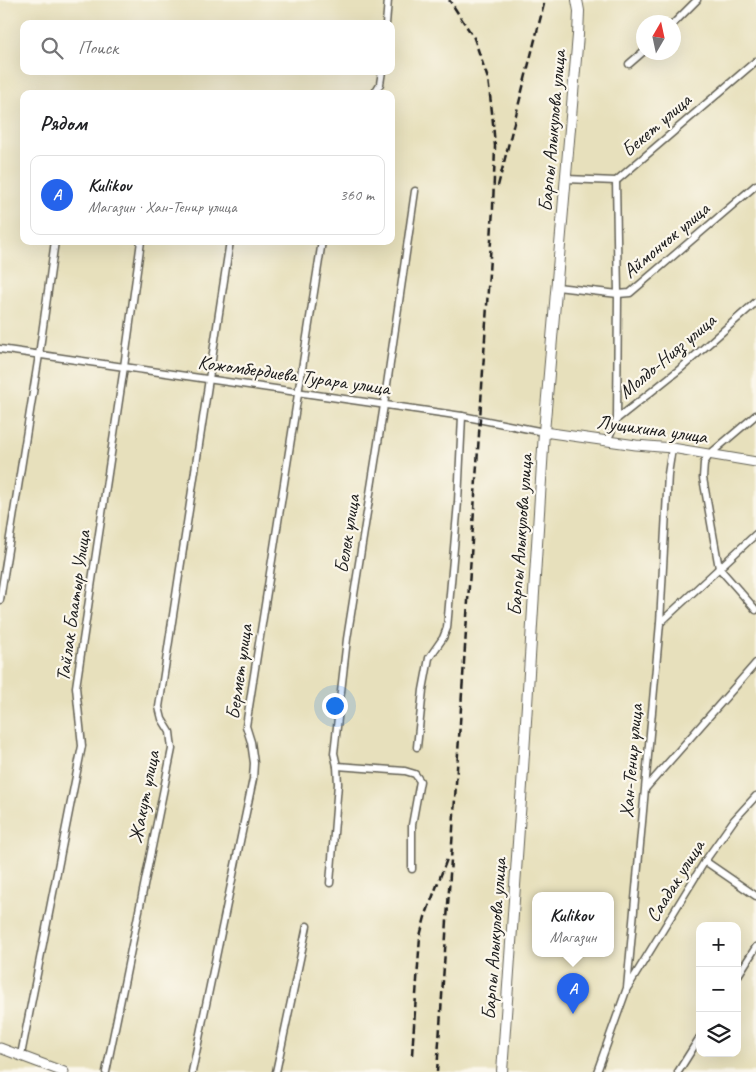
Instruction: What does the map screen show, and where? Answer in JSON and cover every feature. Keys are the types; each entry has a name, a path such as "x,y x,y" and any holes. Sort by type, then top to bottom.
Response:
{"main road":[{"name":"Барпы Алыкулова улица","path":"502,1072 544,432 578,35 579,12 577,0"}],"street":[{"path":"386,20 388,0"},
{"path":"681,15 697,0"},
{"path":"629,64 636,58"},
{"name":"Бекет улица","path":"566,179 616,181 756,60"},
{"path":"376,90 380,84 381,75"},
{"path":"616,181 618,294 617,419"},
{"name":"Аймончок улица","path":"557,287 618,294 630,293 756,185"},
{"name":"Белек улица","path":"330,883 338,784 334,753 347,640 415,191"},
{"path":"0,600 54,245"},
{"name":"Тайлак Баатыр Улица","path":"21,1055 82,746 76,687 140,245"},
{"name":"Жакут улица","path":"106,1072 172,749 170,732 162,719 159,707 229,245"},
{"path":"299,392 321,245"},
{"name":"Молдо-Нияз улица","path":"607,441 617,419 680,369 756,302"},
{"name":"Кожомбердиева Турара улица","path":"0,349 384,404 462,416 544,432"},
{"name":"Бермет улица","path":"192,1072 253,779 254,763 246,726 299,392"},
{"path":"756,415 710,454 704,463 703,478 719,568 756,610"},
{"path":"417,747 429,658 443,638 447,628 458,502 462,416"},
{"name":"Лущихина улица","path":"544,432 672,448 756,462"},
{"name":"Хан-Тенир улица","path":"597,1072 627,988 660,622 668,474 672,448"},
{"path":"660,622 756,534"},
{"path":"645,789 756,663"},
{"path":"337,766 404,771 415,774 420,781 412,825 412,869"},
{"name":"Саадак улица","path":"627,988 705,861 734,820 756,796"},
{"path":"705,861 756,896"},
{"path":"276,1072 307,926"},
{"path":"741,970 756,946"},
{"path":"678,1072 696,1043"},
{"path":"0,1048 64,1072"}],"railway":[{"path":"437,1072 480,419 495,146 488,79 474,38 449,0"},
{"path":"498,186 545,0"},
{"path":"412,1055 420,936 425,917 447,859"}],"place":[{"name":"Kulikov","path":"573,1014"}]}
